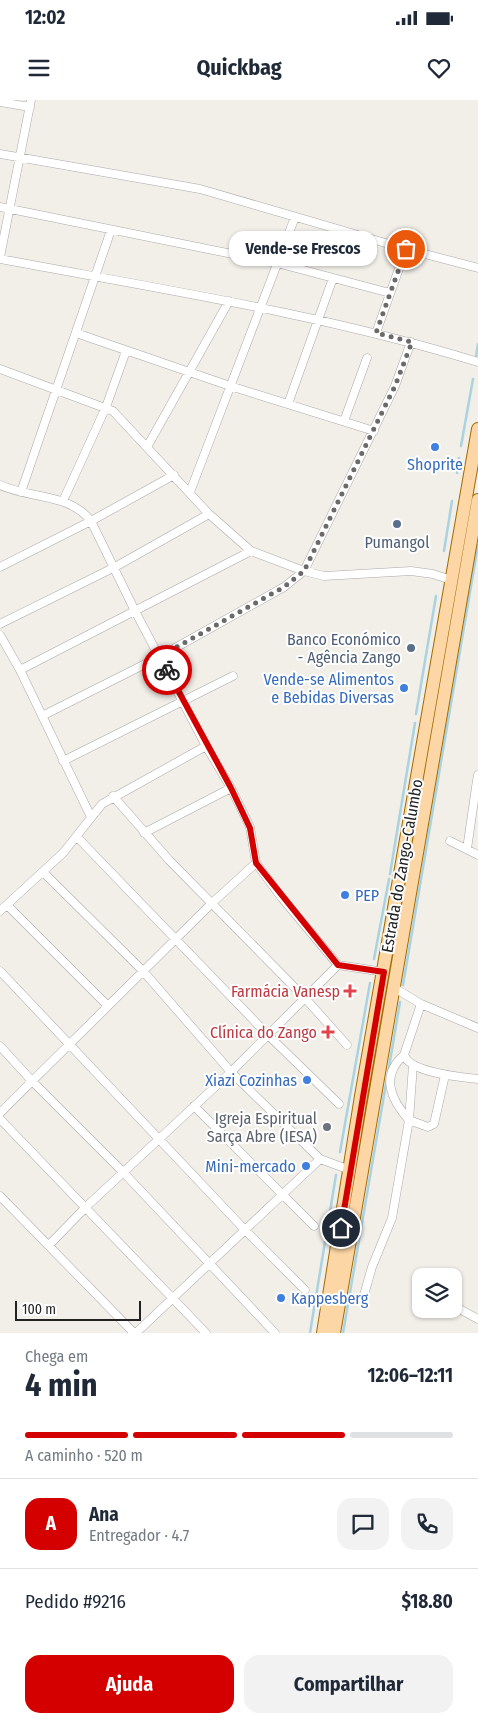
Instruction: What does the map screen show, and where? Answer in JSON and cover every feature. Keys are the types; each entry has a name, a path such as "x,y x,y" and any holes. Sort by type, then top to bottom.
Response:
{"main road":[{"name":"Estrada do Zango-Calumbo","path":"323,1333 478,429"},
{"name":"Estrada do Zango-Calumbo","path":"334,1333 478,500"}],"street":[{"path":"0,102 30,104 0,258 260,307 412,342 478,362"},
{"path":"0,154 200,189 478,268"},
{"path":"0,207 277,263 390,293"},
{"path":"190,492 295,217"},
{"path":"21,492 111,230"},
{"path":"376,333 406,249"},
{"path":"288,404 316,320 334,278"},
{"path":"148,447 229,301"},
{"path":"76,333 230,386 374,430"},
{"path":"42,716 159,657 284,587 304,571 395,386 412,342"},
{"path":"63,501 106,407 126,351"},
{"path":"344,421 367,358"},
{"path":"0,369 106,407 116,414 209,514 251,552 324,576 411,571 433,574 451,580"},
{"path":"0,567 91,521 174,475"},
{"path":"0,485 21,492 63,501 82,510 91,521 159,657 184,700 206,746 231,788 250,828 256,863 338,965 384,972"},
{"path":"0,624 115,566 209,514"},
{"path":"20,670 251,552"},
{"path":"0,636 20,670 91,816"},
{"path":"63,760 233,676"},
{"path":"0,911 44,873 77,837 98,807 113,796 206,746"},
{"path":"467,849 478,775"},
{"path":"144,833 231,788"},
{"path":"113,796 144,833 304,997 347,1045"},
{"path":"77,837 268,1035 339,1104"},
{"path":"450,841 478,855"},
{"path":"0,1113 212,902 256,863"},
{"path":"44,873 143,971 231,1072 320,1159 350,1170"},
{"path":"7,905 108,1006"},
{"path":"50,1244 159,1137 231,1072 338,965"},
{"path":"0,970 246,1231 305,1290"},
{"path":"393,988 421,1004 478,1028"},
{"path":"421,1004 404,1055 393,1068 390,1086 396,1105 409,1120 428,1127 434,1124 445,1075"},
{"path":"0,1046 32,1081 123,1172 275,1333"},
{"path":"404,1055 413,1065 445,1075 478,1079"},
{"path":"364,1295 372,1267 392,1218 409,1120 413,1065"},
{"path":"194,1106 314,1226"},
{"path":"0,1119 206,1333"},
{"path":"0,1196 50,1244 135,1333 246,1231 320,1159"},
{"path":"462,1310 478,1319"}],"waterway":[{"path":"476,357 478,344"},
{"path":"461,446 473,379"},
{"path":"457,473 459,458"},
{"path":"444,551 452,501"},
{"path":"403,985 478,545"},
{"path":"416,714 436,596"},
{"path":"390,874 415,723"},
{"path":"374,959 389,879"},
{"path":"340,1152 370,983"},
{"path":"388,1073 400,1002"},
{"path":"343,1333 387,1078"},
{"path":"310,1333 336,1175"}],"way so far":[{"path":"167,670 159,657 284,587 304,571 395,386 412,342 376,333 406,249"}],"place":[{"name":"Vende-se Frescos","path":"406,249"},
{"name":"Shoprite","path":"435,447"},
{"name":"Pumangol","path":"397,524"},
{"name":"Banco Económico - Agência Zango","path":"411,648"},
{"name":"Vende-se Alimentos e Bebidas Diversas","path":"404,688"},
{"name":"PEP","path":"345,895"},
{"name":"Farmácia Vanesp","path":"350,991"},
{"name":"Clínica do Zango","path":"328,1032"},
{"name":"Xiazi Cozinhas","path":"307,1080"},
{"name":"Igreja Espiritual Sarça Abre (IESA)","path":"327,1127"},
{"name":"Mini-mercado","path":"306,1166"},
{"name":"Kappesberg","path":"281,1298"}],"route":[{"path":"167,670 206,746 231,788 250,828 256,863 282,898 338,965 384,972 361,1096 341,1228"}]}
